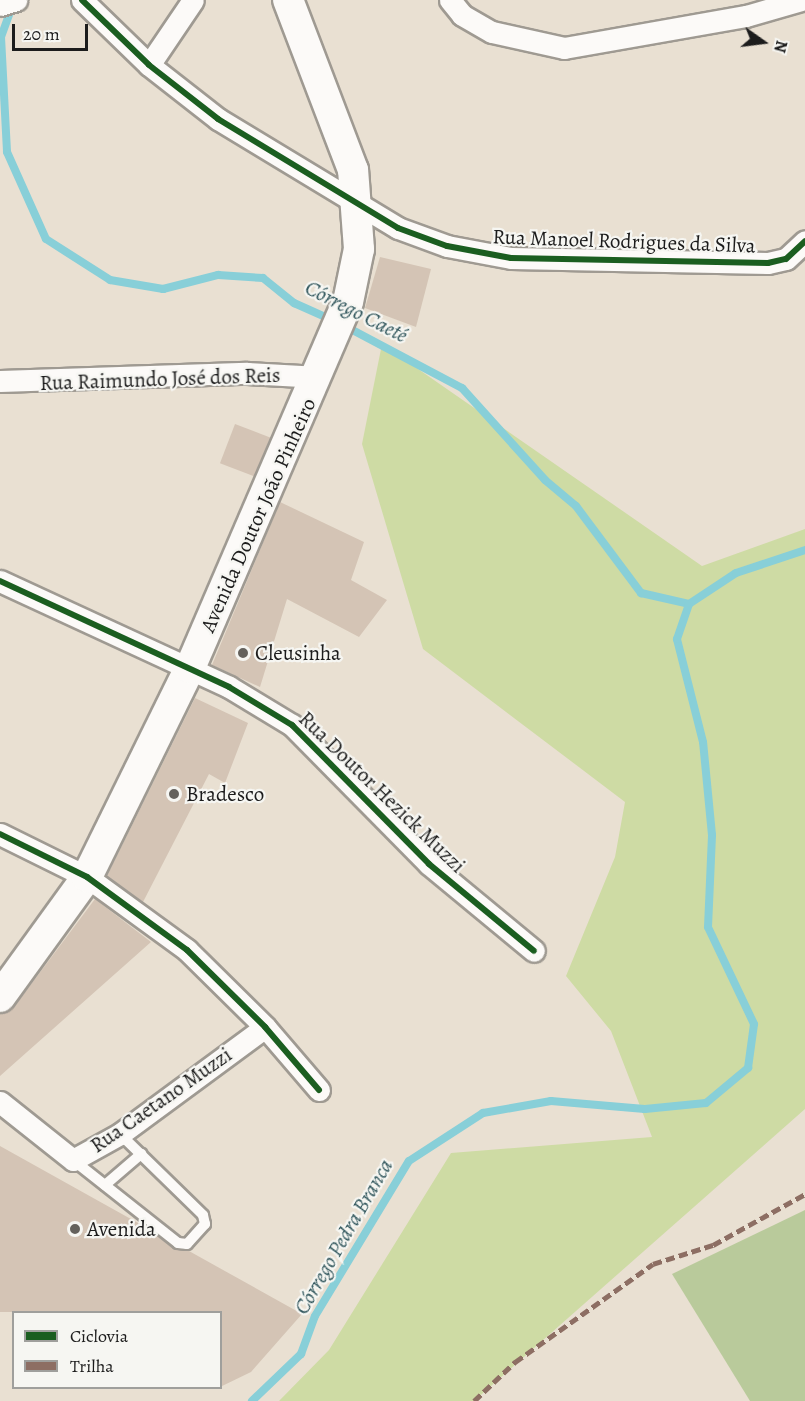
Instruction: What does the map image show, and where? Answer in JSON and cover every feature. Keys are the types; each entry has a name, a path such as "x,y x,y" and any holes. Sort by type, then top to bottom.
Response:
{"main road":[{"name":"Avenida Doutor João Pinheiro","path":"0,997 87,877 190,668 321,372 348,302 359,249 359,205 336,118 288,0"}],"street":[{"name":"Rua Manoel Rodrigues da Silva","path":"82,0 149,65 218,119 398,228 447,246 512,258 768,263 786,259 805,241"},
{"path":"149,65 193,0"},
{"path":"450,0 462,15 492,33 564,48 746,16 801,0"},
{"name":"Rua Raimundo José dos Reis","path":"0,381 321,372"},
{"name":"Rua Doutor Hezick Muzzi","path":"0,581 190,668 292,724 429,864 534,951"},
{"path":"0,834 87,877 187,950 265,1027 319,1090"},
{"name":"Rua Caetano Muzzi","path":"0,1102 73,1160 120,1134 265,1027"}],"lane":[{"path":"73,1160 178,1244 191,1241 206,1224 204,1215 120,1134"},
{"path":"105,1185 141,1154"}],"green space":[{"path":"382,344 702,566 805,529 805,1109 474,1401 279,1401 329,1350 451,1153 652,1137 611,1031 566,976 615,857 625,802 423,649 362,444"},
{"path":"805,1210 805,1401 750,1401 672,1274"}],"building":[{"path":"380,257 431,269 416,327 365,308"},
{"path":"235,424 271,438 256,477 220,463"},
{"path":"280,502 364,542 351,580 387,600 359,637 287,599 260,687 212,665"},
{"path":"195,698 248,723 225,783 209,774 143,902 107,876"},
{"path":"95,899 151,942 0,1076 0,1014 14,1007"},
{"name":"Avenida","path":"0,1146 147,1228 174,1249 189,1251 302,1314 251,1372 222,1386 222,1311 0,1312"}],"waterway":[{"name":"Córrego Caeté","path":"13,4 1,37 7,152 46,239 110,280 163,289 218,275 263,278 294,303 332,320"},
{"name":"Córrego Caeté","path":"343,325 462,388 545,480 576,506 641,593 689,604 736,573 805,550"},
{"name":"Córrego Pedra Branca","path":"252,1401 301,1354 315,1316 409,1161 483,1113 551,1101 645,1109 706,1103 748,1068 754,1024 708,927 712,835 703,742 677,639 689,604"}],"marked path":[{"path":"474,1401 515,1362 653,1264 713,1245 805,1194"}],"cycle path":[{"path":"82,0 149,65 218,119 398,228 447,246 511,258 768,263 786,259 805,241"},
{"path":"0,581 229,687 292,725 429,864 534,951"},
{"path":"0,834 87,877 187,950 265,1027 319,1090"}],"place":[{"name":"Cleusinha","path":"243,653"},
{"name":"Bradesco","path":"174,794"},
{"name":"Avenida","path":"75,1229"}]}
